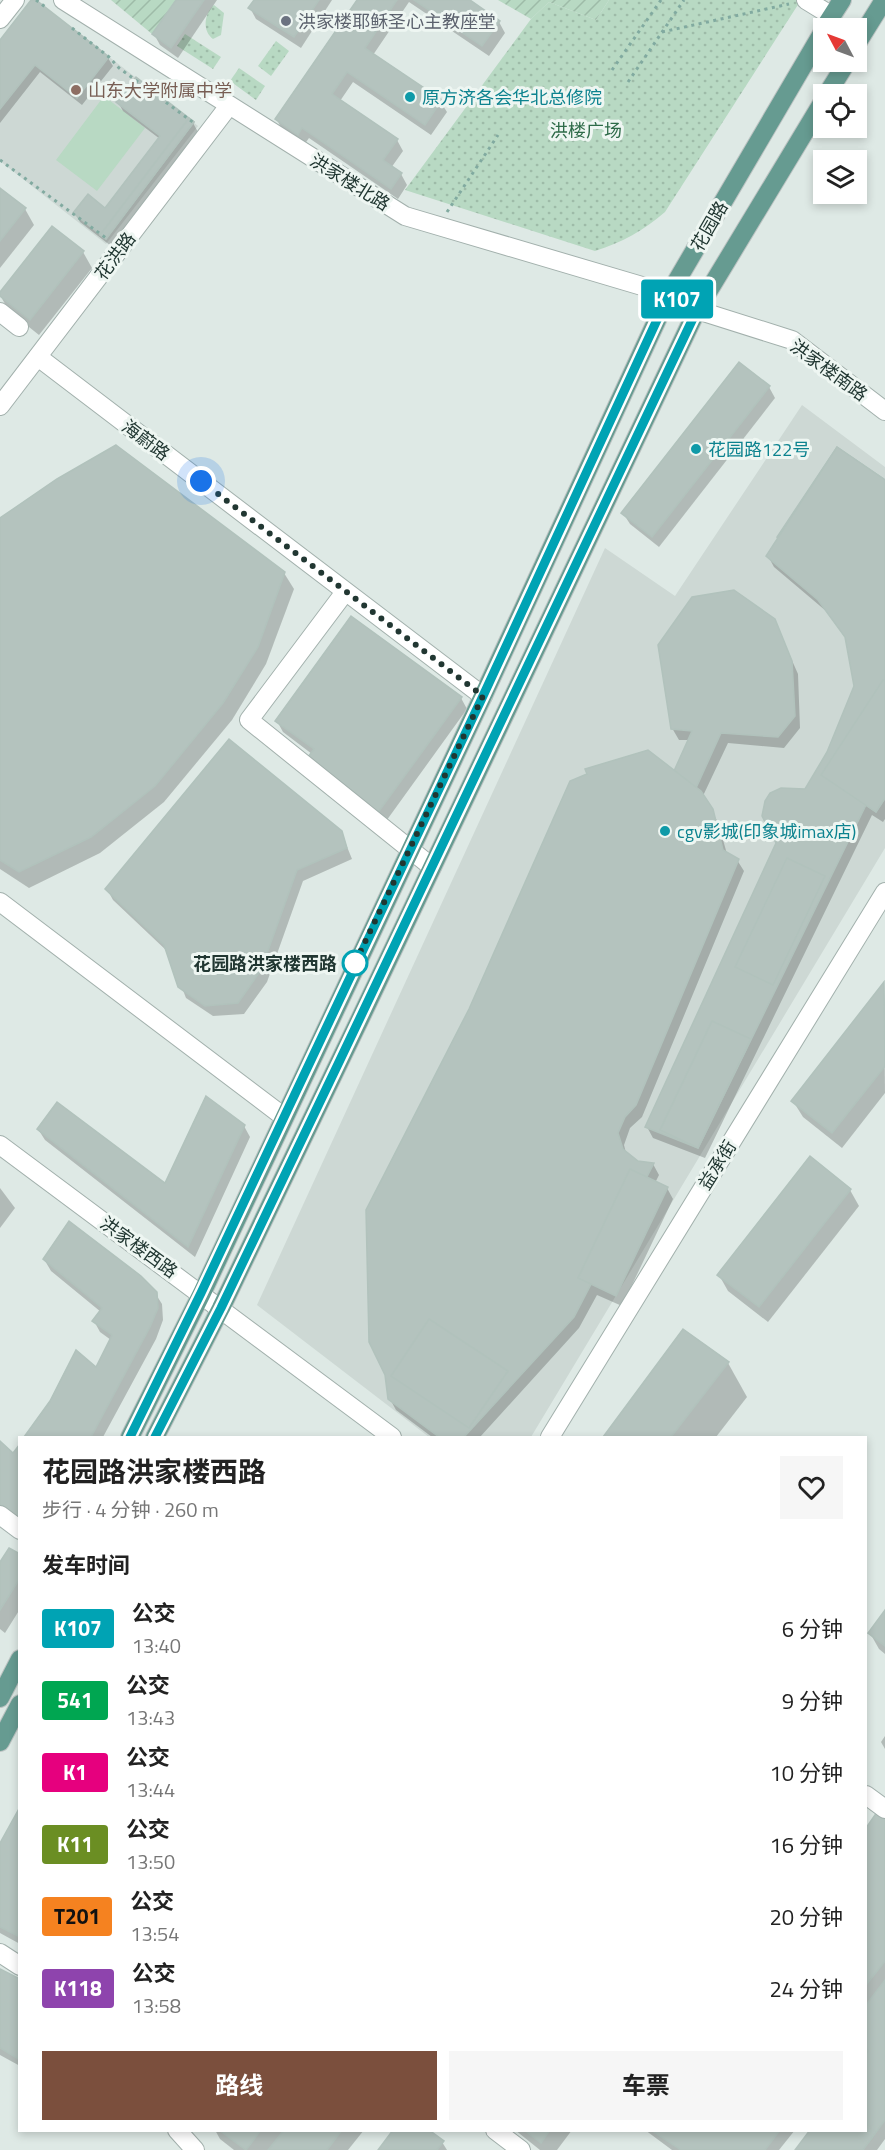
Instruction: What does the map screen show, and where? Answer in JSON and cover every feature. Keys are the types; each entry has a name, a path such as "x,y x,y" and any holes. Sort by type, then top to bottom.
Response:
{"main road":[{"name":"花园路","path":"830,18 842,0"},
{"path":"867,27 884,0"},
{"name":"花园路","path":"130,1436 201,1293 483,696 669,294 813,47"},
{"name":"花园路","path":"156,1436 221,1308 697,310 813,118"},
{"path":"0,1698 18,1663"},
{"path":"0,1742 18,1708"}],"street":[{"path":"0,19 15,0"},
{"path":"806,0 820,18"},
{"name":"洪家楼北路","path":"58,7 228,106 405,216 669,294"},
{"name":"花洪路","path":"0,406 228,106"},
{"name":"洪家楼南路","path":"669,294 697,310 792,340 885,411"},
{"path":"0,312 19,327"},
{"name":"海蔚路","path":"38,357 483,696"},
{"path":"345,592 249,720 432,867"},
{"name":"益承街","path":"551,1436 885,892"},
{"path":"0,902 284,1117"},
{"name":"洪家楼西路","path":"0,1145 391,1436"},
{"path":"0,1515 18,1528"},
{"path":"867,1796 885,1809"},
{"path":"0,1953 18,1965"},
{"path":"179,2132 195,2150"},
{"path":"498,2132 521,2150"}],"path":[{"path":"36,0 58,7"},
{"path":"612,70 661,0"},
{"path":"628,82 684,0"},
{"path":"662,32 806,0"},
{"path":"64,21 109,57 119,68 194,122 188,131"},
{"path":"446,214 498,135"},
{"path":"0,160 106,239 112,230"}],"shaded area":[{"name":"山东大学附属中学","path":"31,0 36,0 198,126 106,244 0,161 0,40"},
{"path":"802,405 885,467 885,848 532,1436 428,1436 257,1305 605,548 675,596"}],"green space":[{"path":"111,0 176,0 152,34"},
{"path":"498,0 609,0 596,20 549,2 531,19"},
{"name":"洪楼广场","path":"609,0 801,0 665,212 632,235 595,251 405,190 531,19 549,2 596,20"},
{"path":"214,5 224,13 221,35 213,39 207,32 206,18"},
{"path":"185,34 221,57 213,69 177,46"},
{"path":"276,41 289,51 271,76 258,66"},
{"path":"239,68 265,86 256,100 230,81"},
{"path":"104,96 145,128 97,191 56,160"}],"building":[{"path":"31,0 36,0 109,57 77,98 35,65 0,109 0,40"},
{"path":"176,0 204,0 171,48 152,34"},
{"name":"洪家楼耶稣圣心主教座堂","path":"254,0 319,0 294,37 248,8"},
{"name":"原方济各会华北总修院","path":"357,0 397,0 365,48 442,100 425,125 347,72 332,94 398,139 383,160 402,173 391,189 302,128 298,135 275,119"},
{"name":"原方济各会华北总修院","path":"414,0 470,0 500,21 482,46"},
{"path":"136,77 194,122 106,239 73,213 88,194 105,208 160,136 116,102"},
{"path":"189,118 194,122 106,239 100,235"},
{"path":"0,188 26,208 0,241"},
{"path":"52,226 84,251 30,320 0,296 0,292"},
{"name":"花园路122号","path":"739,362 770,386 652,537 621,513"},
{"path":"116,445 285,572 258,647 223,703 155,786 91,837 19,872 0,860 0,518 57,479"},
{"path":"837,447 885,480 885,618 879,622 777,537"},
{"path":"837,447 885,480 885,798 876,812 866,805 698,1148 645,1127 776,843 762,816 765,801 770,793 781,788 805,789 827,752 854,686 845,637 818,600 766,556"},
{"path":"734,590 775,619 792,661 795,716 778,737 721,733 696,788 674,771 692,731 671,729 658,645 692,597"},
{"path":"351,616 462,697 377,814 305,761 314,749 275,721"},
{"path":"883,680 885,681 885,798 876,812 821,775"},
{"path":"229,739 342,831 347,848 297,870 261,970 238,1003 205,1006 178,987 164,945 105,889"},
{"path":"648,750 701,791 713,809 723,850 739,859 636,1105 625,1117 618,1133 623,1149 638,1161 654,1163 574,1317 465,1436 438,1436 388,1399 385,1375 369,1342 366,1210 469,1009 570,781 587,774 585,769"},
{"path":"787,858 825,876 773,985 735,967"},
{"path":"884,982 885,1066 832,1133 791,1101"},
{"path":"712,1021 751,1039 698,1148 660,1130"},
{"path":"206,1096 245,1125 188,1247 37,1129 57,1102 165,1183"},
{"path":"810,1156 851,1189 759,1307 717,1275"},
{"path":"630,1169 668,1187 616,1296 578,1278"},
{"path":"69,1221 141,1276 157,1292 158,1308 150,1327 92,1436 25,1436 50,1401 76,1350 96,1367 112,1335 92,1321 102,1308 43,1259"},
{"path":"429,1319 508,1371 469,1428 391,1376"},
{"path":"683,1329 729,1362 672,1436 604,1436"},
{"path":"0,1441 13,1453 18,1447 18,1518 0,1505"},
{"path":"9,1548 18,1553 18,1581 0,1610 0,1562"},
{"path":"885,1610 885,1646 868,1633"},
{"path":"18,1811 18,1936 0,1927 0,1843"},
{"path":"877,1812 885,1818 885,1961 867,1984 867,1827"},
{"path":"0,1969 18,1978 18,2059 0,2048"},
{"path":"885,1980 885,2120 863,2150 795,2150 808,2132 867,2132 867,2004"},
{"path":"222,2132 260,2132 246,2150"},
{"path":"282,2132 340,2132 327,2150 268,2150"},
{"path":"392,2132 432,2132 444,2141 437,2150 378,2150"},
{"path":"527,2132 549,2132 541,2143"},
{"path":"654,2132 778,2132 765,2150 681,2150"}],"bus line":[{"name":"K107","path":"130,1436 201,1293 359,954 483,696 669,294 697,310 221,1308 156,1436"}],"place":[{"name":"洪家楼耶稣圣心主教座堂","path":"286,21"},
{"name":"山东大学附属中学","path":"76,90"},
{"name":"原方济各会华北总修院","path":"410,97"},
{"name":"花园路122号","path":"696,449"},
{"name":"cgv影城(印象城imax店)","path":"665,831"},
{"name":"花园路洪家楼西路","path":"355,963"}],"route":[{"path":"201,481 483,696 355,963"}]}
